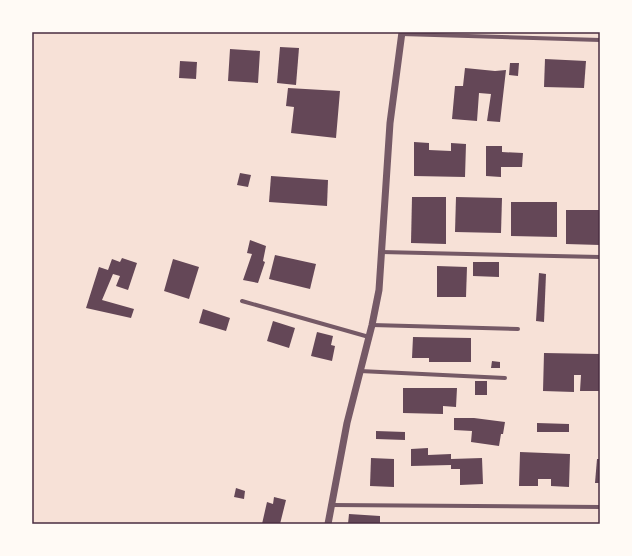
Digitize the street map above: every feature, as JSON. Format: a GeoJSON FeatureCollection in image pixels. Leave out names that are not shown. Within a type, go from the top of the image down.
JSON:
{"type":"FeatureCollection","features":[{"type":"Feature","properties":{"kind":"street"},"geometry":{"type":"LineString","coordinates":[[328,524],[347,423],[372,325],[378,290],[390,123],[402,33],[600,40]]}},
{"type":"Feature","properties":{"kind":"street"},"geometry":{"type":"LineString","coordinates":[[381,252],[600,257]]}},
{"type":"Feature","properties":{"kind":"street"},"geometry":{"type":"LineString","coordinates":[[242,301],[369,337]]}},
{"type":"Feature","properties":{"kind":"street"},"geometry":{"type":"LineString","coordinates":[[372,325],[518,329]]}},
{"type":"Feature","properties":{"kind":"street"},"geometry":{"type":"LineString","coordinates":[[360,371],[505,378]]}},
{"type":"Feature","properties":{"kind":"street"},"geometry":{"type":"LineString","coordinates":[[332,505],[600,507]]}},
{"type":"Feature","properties":{"kind":"building"},"geometry":{"type":"Polygon","coordinates":[[[280,47],[299,48],[296,85],[277,83],[280,47]]]}},
{"type":"Feature","properties":{"kind":"building"},"geometry":{"type":"Polygon","coordinates":[[[230,49],[260,51],[258,83],[228,81],[230,49]]]}},
{"type":"Feature","properties":{"kind":"building"},"geometry":{"type":"Polygon","coordinates":[[[545,59],[586,61],[584,88],[544,87],[545,59]]]}},
{"type":"Feature","properties":{"kind":"building"},"geometry":{"type":"Polygon","coordinates":[[[180,61],[197,62],[196,79],[179,78],[180,61]]]}},
{"type":"Feature","properties":{"kind":"building"},"geometry":{"type":"Polygon","coordinates":[[[510,63],[519,63],[518,76],[509,75],[510,63]]]}},
{"type":"Feature","properties":{"kind":"building"},"geometry":{"type":"Polygon","coordinates":[[[465,68],[495,71],[506,70],[500,122],[487,121],[491,94],[479,93],[477,121],[452,119],[455,86],[463,86],[465,68]]]}},
{"type":"Feature","properties":{"kind":"building"},"geometry":{"type":"Polygon","coordinates":[[[288,88],[340,91],[336,138],[291,133],[294,107],[286,106],[288,88]]]}},
{"type":"Feature","properties":{"kind":"building"},"geometry":{"type":"Polygon","coordinates":[[[414,142],[429,143],[429,150],[451,151],[451,143],[466,144],[465,177],[414,176],[414,142]]]}},
{"type":"Feature","properties":{"kind":"building"},"geometry":{"type":"Polygon","coordinates":[[[486,146],[502,146],[502,152],[523,153],[522,167],[501,167],[501,177],[486,176],[486,146]]]}},
{"type":"Feature","properties":{"kind":"building"},"geometry":{"type":"Polygon","coordinates":[[[240,173],[251,175],[248,187],[237,185],[240,173]]]}},
{"type":"Feature","properties":{"kind":"building"},"geometry":{"type":"Polygon","coordinates":[[[271,176],[328,180],[327,206],[269,202],[271,176]]]}},
{"type":"Feature","properties":{"kind":"building"},"geometry":{"type":"Polygon","coordinates":[[[412,197],[446,197],[446,244],[411,243],[412,197]]]}},
{"type":"Feature","properties":{"kind":"building"},"geometry":{"type":"Polygon","coordinates":[[[456,197],[502,198],[501,233],[455,232],[456,197]]]}},
{"type":"Feature","properties":{"kind":"building"},"geometry":{"type":"Polygon","coordinates":[[[511,202],[557,202],[557,237],[511,236],[511,202]]]}},
{"type":"Feature","properties":{"kind":"building"},"geometry":{"type":"Polygon","coordinates":[[[566,210],[600,210],[600,245],[566,244],[566,210]]]}},
{"type":"Feature","properties":{"kind":"building"},"geometry":{"type":"Polygon","coordinates":[[[250,240],[266,246],[263,261],[265,262],[258,283],[243,280],[252,254],[247,253],[250,240]]]}},
{"type":"Feature","properties":{"kind":"building"},"geometry":{"type":"Polygon","coordinates":[[[275,255],[316,264],[310,289],[269,279],[275,255]]]}},
{"type":"Feature","properties":{"kind":"building"},"geometry":{"type":"Polygon","coordinates":[[[122,258],[137,263],[128,290],[116,286],[120,276],[113,274],[102,300],[134,309],[131,318],[86,308],[99,267],[108,270],[112,259],[120,262],[122,258]]]}},
{"type":"Feature","properties":{"kind":"building"},"geometry":{"type":"Polygon","coordinates":[[[173,259],[199,267],[189,299],[164,291],[173,259]]]}},
{"type":"Feature","properties":{"kind":"building"},"geometry":{"type":"Polygon","coordinates":[[[473,262],[499,262],[499,277],[473,276],[473,262]]]}},
{"type":"Feature","properties":{"kind":"building"},"geometry":{"type":"Polygon","coordinates":[[[437,266],[467,267],[466,297],[437,297],[437,266]]]}},
{"type":"Feature","properties":{"kind":"building"},"geometry":{"type":"Polygon","coordinates":[[[539,273],[546,274],[544,322],[536,321],[539,273]]]}},
{"type":"Feature","properties":{"kind":"building"},"geometry":{"type":"Polygon","coordinates":[[[203,309],[230,318],[226,331],[199,323],[203,309]]]}},
{"type":"Feature","properties":{"kind":"building"},"geometry":{"type":"Polygon","coordinates":[[[273,321],[295,328],[289,348],[267,341],[273,321]]]}},
{"type":"Feature","properties":{"kind":"building"},"geometry":{"type":"Polygon","coordinates":[[[317,332],[333,336],[331,345],[335,346],[332,361],[311,356],[317,332]]]}},
{"type":"Feature","properties":{"kind":"building"},"geometry":{"type":"Polygon","coordinates":[[[413,337],[471,338],[471,362],[429,362],[429,358],[412,358],[413,337]]]}},
{"type":"Feature","properties":{"kind":"building"},"geometry":{"type":"Polygon","coordinates":[[[544,353],[600,354],[599,391],[580,391],[581,375],[574,375],[574,392],[543,391],[544,353]]]}},
{"type":"Feature","properties":{"kind":"building"},"geometry":{"type":"Polygon","coordinates":[[[492,361],[500,362],[500,368],[491,368],[492,361]]]}},
{"type":"Feature","properties":{"kind":"building"},"geometry":{"type":"Polygon","coordinates":[[[475,381],[487,381],[487,395],[475,395],[475,381]]]}},
{"type":"Feature","properties":{"kind":"building"},"geometry":{"type":"Polygon","coordinates":[[[403,388],[457,388],[456,407],[443,406],[443,414],[403,413],[403,388]]]}},
{"type":"Feature","properties":{"kind":"building"},"geometry":{"type":"Polygon","coordinates":[[[454,418],[474,418],[505,422],[499,446],[471,442],[472,431],[454,430],[454,418]]]}},
{"type":"Feature","properties":{"kind":"building"},"geometry":{"type":"Polygon","coordinates":[[[537,423],[569,424],[569,432],[537,432],[537,423]]]}},
{"type":"Feature","properties":{"kind":"building"},"geometry":{"type":"Polygon","coordinates":[[[376,431],[405,432],[405,440],[376,439],[376,431]]]}},
{"type":"Feature","properties":{"kind":"building"},"geometry":{"type":"Polygon","coordinates":[[[428,448],[428,455],[451,454],[451,459],[482,458],[483,484],[460,485],[460,469],[451,469],[451,465],[411,466],[411,449],[428,448]]]}},
{"type":"Feature","properties":{"kind":"building"},"geometry":{"type":"Polygon","coordinates":[[[520,452],[570,454],[569,487],[551,486],[551,479],[538,479],[538,486],[519,486],[520,452]]]}},
{"type":"Feature","properties":{"kind":"building"},"geometry":{"type":"Polygon","coordinates":[[[371,458],[394,459],[394,487],[370,486],[371,458]]]}},
{"type":"Feature","properties":{"kind":"building"},"geometry":{"type":"Polygon","coordinates":[[[597,459],[600,459],[600,483],[595,483],[597,459]]]}},
{"type":"Feature","properties":{"kind":"building"},"geometry":{"type":"Polygon","coordinates":[[[236,488],[245,491],[244,499],[234,497],[236,488]]]}},
{"type":"Feature","properties":{"kind":"building"},"geometry":{"type":"Polygon","coordinates":[[[274,497],[286,500],[280,524],[262,524],[267,502],[273,504],[274,497]]]}},
{"type":"Feature","properties":{"kind":"building"},"geometry":{"type":"Polygon","coordinates":[[[349,514],[380,516],[380,524],[348,524],[349,514]]]}}]}
